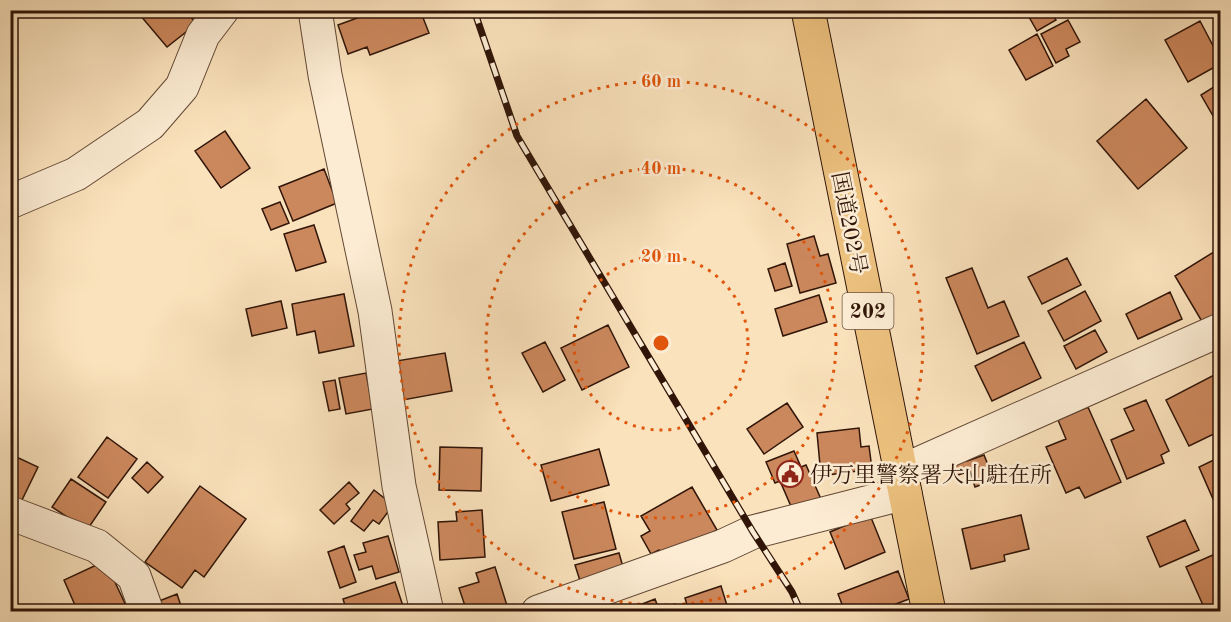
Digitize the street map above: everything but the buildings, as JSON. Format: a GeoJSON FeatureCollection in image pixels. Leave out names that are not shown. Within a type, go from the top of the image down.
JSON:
{"type":"FeatureCollection","features":[{"type":"Feature","properties":{"kind":"highway","name":"国道202号"},"geometry":{"type":"LineString","coordinates":[[808,10],[929,612]]}},
{"type":"Feature","properties":{"kind":"street"},"geometry":{"type":"LineString","coordinates":[[10,202],[76,174],[150,124],[182,87],[203,35],[222,10]]}},
{"type":"Feature","properties":{"kind":"street"},"geometry":{"type":"LineString","coordinates":[[315,10],[325,75],[375,311],[399,486],[427,612]]}},
{"type":"Feature","properties":{"kind":"street"},"geometry":{"type":"LineString","coordinates":[[538,612],[723,546],[753,532],[902,483],[1221,330]]}},
{"type":"Feature","properties":{"kind":"street"},"geometry":{"type":"LineString","coordinates":[[10,513],[97,546],[134,576],[147,612]]}},
{"type":"Feature","properties":{"kind":"railway"},"geometry":{"type":"LineString","coordinates":[[474,10],[517,136],[753,532],[792,592],[801,612]]}},
{"type":"Feature","properties":{"kind":"place","name":"伊万里警察署大山駐在所"},"geometry":{"type":"Point","coordinates":[790,474]}}]}
